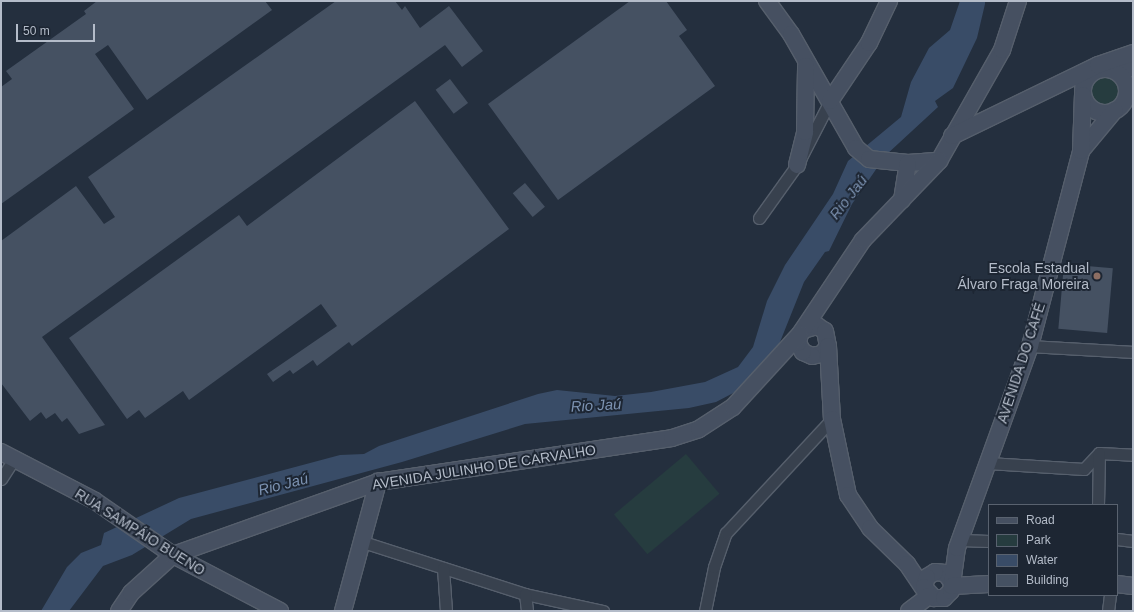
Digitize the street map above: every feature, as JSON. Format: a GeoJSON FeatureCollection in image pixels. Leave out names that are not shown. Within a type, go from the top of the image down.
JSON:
{"type":"FeatureCollection","features":[{"type":"Feature","properties":{"kind":"street"},"geometry":{"type":"LineString","coordinates":[[767,1],[791,34],[806,64],[833,107],[856,148],[869,159],[908,163],[939,161]]}},
{"type":"Feature","properties":{"kind":"street"},"geometry":{"type":"LineString","coordinates":[[759,218],[797,166],[833,107],[869,43],[890,1]]}},
{"type":"Feature","properties":{"kind":"street","name":"AVENIDA JULINHO DE CARVALHO"},"geometry":{"type":"LineString","coordinates":[[173,555],[378,482],[672,438],[699,429],[733,407],[801,332],[863,240],[939,161],[951,137],[1002,50],[1018,1]]}},
{"type":"Feature","properties":{"kind":"street"},"geometry":{"type":"LineString","coordinates":[[951,137],[1098,65],[1133,52]]}},
{"type":"Feature","properties":{"kind":"street"},"geometry":{"type":"LineString","coordinates":[[797,166],[805,132],[806,64]]}},
{"type":"Feature","properties":{"kind":"street"},"geometry":{"type":"LineString","coordinates":[[1107,69],[1124,80],[1126,93],[1123,104],[1096,111],[1083,95],[1088,76],[1107,69],[1133,68]]}},
{"type":"Feature","properties":{"kind":"street","name":"AVENIDA DO CAFÉ"},"geometry":{"type":"LineString","coordinates":[[939,591],[958,544],[1030,346],[1081,151],[1083,95]]}},
{"type":"Feature","properties":{"kind":"street","name":"AVENIDA DO CAFÉ"},"geometry":{"type":"LineString","coordinates":[[1081,151],[1123,104]]}},
{"type":"Feature","properties":{"kind":"street"},"geometry":{"type":"LineString","coordinates":[[902,200],[908,163]]}},
{"type":"Feature","properties":{"kind":"street"},"geometry":{"type":"LineString","coordinates":[[823,298],[832,419],[848,495],[870,528],[907,564],[939,591]]}},
{"type":"Feature","properties":{"kind":"street"},"geometry":{"type":"LineString","coordinates":[[827,339],[817,326],[801,332],[798,343],[810,356],[830,384]]}},
{"type":"Feature","properties":{"kind":"street"},"geometry":{"type":"LineString","coordinates":[[778,359],[822,354],[827,339]]}},
{"type":"Feature","properties":{"kind":"street"},"geometry":{"type":"LineString","coordinates":[[1030,346],[1133,352]]}},
{"type":"Feature","properties":{"kind":"street"},"geometry":{"type":"LineString","coordinates":[[705,611],[714,567],[726,533],[832,419]]}},
{"type":"Feature","properties":{"kind":"street"},"geometry":{"type":"LineString","coordinates":[[988,463],[1084,469],[1099,453]]}},
{"type":"Feature","properties":{"kind":"street"},"geometry":{"type":"LineString","coordinates":[[1099,453],[1133,455]]}},
{"type":"Feature","properties":{"kind":"street"},"geometry":{"type":"LineString","coordinates":[[1098,504],[1099,453]]}},
{"type":"Feature","properties":{"kind":"street"},"geometry":{"type":"LineString","coordinates":[[1,479],[8,456]]}},
{"type":"Feature","properties":{"kind":"street","name":"RUA SAMPÁIO BUENO"},"geometry":{"type":"LineString","coordinates":[[8,456],[95,502],[173,555],[280,611]]}},
{"type":"Feature","properties":{"kind":"street"},"geometry":{"type":"LineString","coordinates":[[343,611],[363,542],[378,482]]}},
{"type":"Feature","properties":{"kind":"street"},"geometry":{"type":"LineString","coordinates":[[1118,539],[1133,541]]}},
{"type":"Feature","properties":{"kind":"street"},"geometry":{"type":"LineString","coordinates":[[958,544],[988,541]]}},
{"type":"Feature","properties":{"kind":"street"},"geometry":{"type":"LineString","coordinates":[[363,542],[525,594],[603,611]]}},
{"type":"Feature","properties":{"kind":"street"},"geometry":{"type":"LineString","coordinates":[[120,611],[131,593],[173,555]]}},
{"type":"Feature","properties":{"kind":"street"},"geometry":{"type":"LineString","coordinates":[[442,568],[446,611]]}},
{"type":"Feature","properties":{"kind":"street"},"geometry":{"type":"LineString","coordinates":[[915,610],[939,591],[988,584]]}},
{"type":"Feature","properties":{"kind":"street"},"geometry":{"type":"LineString","coordinates":[[1118,584],[1133,586]]}},
{"type":"Feature","properties":{"kind":"street"},"geometry":{"type":"LineString","coordinates":[[525,594],[527,611]]}},
{"type":"Feature","properties":{"kind":"street"},"geometry":{"type":"LineString","coordinates":[[1108,611],[1110,596]]}},
{"type":"Feature","properties":{"kind":"green space"},"geometry":{"type":"Polygon","coordinates":[[[1107,75],[1113,77],[1118,82],[1120,91],[1118,100],[1113,105],[1101,107],[1095,105],[1090,100],[1088,88],[1090,82],[1095,77],[1107,75]]]}},
{"type":"Feature","properties":{"kind":"green space"},"geometry":{"type":"Polygon","coordinates":[[[686,454],[719,494],[647,554],[614,514],[686,454]]]}},
{"type":"Feature","properties":{"kind":"water","name":"Rio Jaú"},"geometry":{"type":"Polygon","coordinates":[[[960,1],[985,1],[985,4],[977,38],[953,88],[935,101],[938,107],[886,155],[852,204],[829,251],[825,252],[804,282],[778,347],[741,389],[716,402],[689,408],[525,424],[402,462],[191,519],[132,555],[103,566],[69,611],[41,611],[67,567],[81,553],[101,545],[104,533],[179,498],[340,455],[364,454],[379,446],[538,394],[557,390],[615,396],[651,392],[705,382],[738,367],[753,347],[767,301],[785,265],[833,194],[848,161],[901,117],[911,82],[929,48],[950,30],[960,1]]]}},
{"type":"Feature","properties":{"kind":"building"},"geometry":{"type":"Polygon","coordinates":[[[97,1],[265,1],[272,10],[147,100],[108,45],[95,54],[134,109],[1,204],[1,87],[12,79],[6,71],[86,14],[84,11],[97,1]]]}},
{"type":"Feature","properties":{"kind":"building"},"geometry":{"type":"Polygon","coordinates":[[[336,1],[395,1],[402,10],[405,6],[420,28],[449,6],[483,51],[462,67],[445,45],[42,337],[105,425],[79,434],[67,418],[62,422],[55,413],[46,419],[41,412],[30,421],[1,383],[1,241],[76,186],[104,224],[115,217],[88,177],[336,1]]]}},
{"type":"Feature","properties":{"kind":"building"},"geometry":{"type":"Polygon","coordinates":[[[630,1],[666,1],[687,30],[679,36],[715,86],[558,200],[488,104],[630,1]]]}},
{"type":"Feature","properties":{"kind":"building"},"geometry":{"type":"Polygon","coordinates":[[[450,79],[468,103],[454,114],[436,90],[450,79]]]}},
{"type":"Feature","properties":{"kind":"building"},"geometry":{"type":"Polygon","coordinates":[[[415,101],[509,229],[352,346],[349,342],[317,366],[313,360],[293,374],[290,370],[273,382],[267,374],[337,326],[321,304],[189,400],[183,391],[145,418],[139,410],[127,419],[69,338],[239,215],[247,226],[415,101]]]}},
{"type":"Feature","properties":{"kind":"building"},"geometry":{"type":"Polygon","coordinates":[[[525,183],[545,207],[533,217],[513,193],[525,183]]]}},
{"type":"Feature","properties":{"kind":"building"},"geometry":{"type":"Polygon","coordinates":[[[1064,264],[1113,268],[1107,333],[1058,329],[1064,264]]]}},
{"type":"Feature","properties":{"kind":"place","name":"Escola Estadual Álvaro Fraga Moreira"},"geometry":{"type":"Point","coordinates":[1097,276]}}]}
